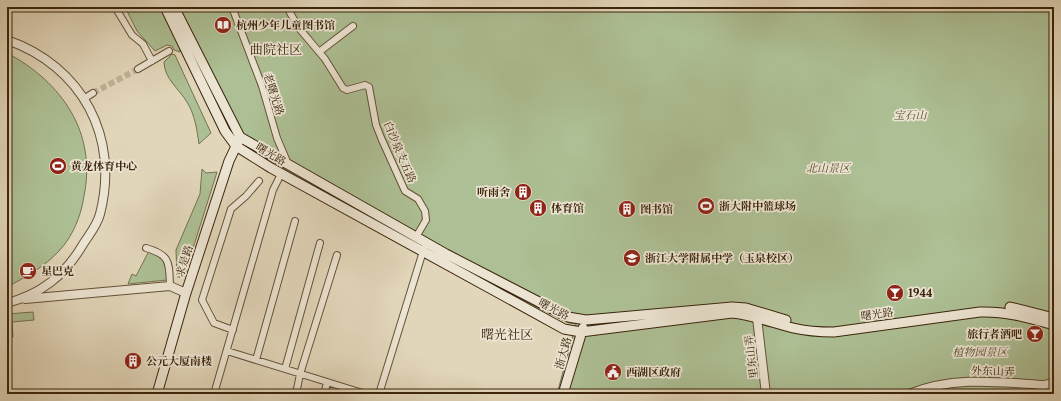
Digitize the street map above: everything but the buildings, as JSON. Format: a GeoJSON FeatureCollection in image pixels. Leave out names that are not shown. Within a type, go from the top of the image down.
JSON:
{"type":"FeatureCollection","features":[{"type":"Feature","properties":{"kind":"main road","name":"曙光路"},"geometry":{"type":"LineString","coordinates":[[165,7],[225,131],[236,146],[281,174],[568,317],[586,320],[732,306],[746,308],[811,326],[837,326],[978,306],[1000,306],[1054,318]]}},
{"type":"Feature","properties":{"kind":"main road"},"geometry":{"type":"LineString","coordinates":[[174,7],[240,137]]}},
{"type":"Feature","properties":{"kind":"main road","name":"曙光路"},"geometry":{"type":"LineString","coordinates":[[240,137],[416,237],[425,247],[564,329],[581,332],[718,314],[746,314],[794,329],[834,332],[980,312],[1000,312],[1018,315],[1054,325]]}},
{"type":"Feature","properties":{"kind":"main road","name":"求是路"},"geometry":{"type":"LineString","coordinates":[[157,394],[186,293],[229,161],[240,137]]}},
{"type":"Feature","properties":{"kind":"main road","name":"浙大路"},"geometry":{"type":"LineString","coordinates":[[563,394],[581,332],[586,320]]}},
{"type":"Feature","properties":{"kind":"street"},"geometry":{"type":"LineString","coordinates":[[115,7],[132,35],[143,44],[152,61]]}},
{"type":"Feature","properties":{"kind":"street","name":"老曙光路"},"geometry":{"type":"LineString","coordinates":[[232,7],[262,86],[277,138],[289,166]]}},
{"type":"Feature","properties":{"kind":"street"},"geometry":{"type":"LineString","coordinates":[[287,7],[298,27],[320,52],[354,26]]}},
{"type":"Feature","properties":{"kind":"street"},"geometry":{"type":"LineString","coordinates":[[7,40],[21,45],[42,56],[62,71],[76,85],[85,98],[99,133],[104,156],[105,186],[99,216],[75,258],[54,282],[20,299]]}},
{"type":"Feature","properties":{"kind":"street"},"geometry":{"type":"LineString","coordinates":[[138,69],[169,51]]}},
{"type":"Feature","properties":{"kind":"street","name":"白沙泉支五路"},"geometry":{"type":"LineString","coordinates":[[320,52],[344,88],[347,90],[365,85],[369,87],[376,125],[405,191],[418,199],[425,211],[426,220],[416,237]]}},
{"type":"Feature","properties":{"kind":"street"},"geometry":{"type":"LineString","coordinates":[[85,98],[93,93]]}},
{"type":"Feature","properties":{"kind":"street"},"geometry":{"type":"LineString","coordinates":[[214,394],[273,190],[281,174]]}},
{"type":"Feature","properties":{"kind":"street"},"geometry":{"type":"LineString","coordinates":[[233,330],[214,323],[202,300],[231,209],[259,182]]}},
{"type":"Feature","properties":{"kind":"street"},"geometry":{"type":"LineString","coordinates":[[256,360],[295,221]]}},
{"type":"Feature","properties":{"kind":"street"},"geometry":{"type":"LineString","coordinates":[[285,369],[320,243]]}},
{"type":"Feature","properties":{"kind":"street"},"geometry":{"type":"LineString","coordinates":[[379,394],[425,247]]}},
{"type":"Feature","properties":{"kind":"street"},"geometry":{"type":"LineString","coordinates":[[146,248],[164,255],[169,264],[170,286]]}},
{"type":"Feature","properties":{"kind":"street"},"geometry":{"type":"LineString","coordinates":[[296,394],[300,374],[337,255]]}},
{"type":"Feature","properties":{"kind":"street"},"geometry":{"type":"LineString","coordinates":[[7,302],[20,299],[170,286],[186,293]]}},
{"type":"Feature","properties":{"kind":"street","name":"里东山弄"},"geometry":{"type":"LineString","coordinates":[[757,318],[766,394]]}},
{"type":"Feature","properties":{"kind":"street"},"geometry":{"type":"LineString","coordinates":[[227,351],[366,394]]}},
{"type":"Feature","properties":{"kind":"street","name":"外东山弄"},"geometry":{"type":"LineString","coordinates":[[909,394],[920,390],[968,380],[1044,385],[1054,383]]}},
{"type":"Feature","properties":{"kind":"street"},"geometry":{"type":"LineString","coordinates":[[324,394],[328,383]]}},
{"type":"Feature","properties":{"kind":"green space"},"geometry":{"type":"Polygon","coordinates":[[[125,7],[161,7],[180,41],[180,52],[174,50],[172,46],[167,45],[155,51],[137,31],[125,7]]]}},
{"type":"Feature","properties":{"kind":"green space","name":"北山景区"},"geometry":{"type":"Polygon","coordinates":[[[169,7],[1054,7],[1054,394],[557,394],[576,324],[569,323],[536,307],[245,147],[230,131],[169,7]]]}},
{"type":"Feature","properties":{"kind":"green space"},"geometry":{"type":"Polygon","coordinates":[[[7,53],[27,65],[44,79],[59,94],[71,112],[80,131],[85,151],[87,173],[81,211],[76,225],[64,245],[41,267],[7,287],[7,53]]]}},
{"type":"Feature","properties":{"kind":"green space"},"geometry":{"type":"Polygon","coordinates":[[[172,54],[175,55],[211,133],[199,144],[190,107],[166,73],[164,62],[172,54]]]}},
{"type":"Feature","properties":{"kind":"green space"},"geometry":{"type":"Polygon","coordinates":[[[202,169],[206,173],[217,172],[184,277],[177,277],[176,250],[200,194],[202,169]]]}},
{"type":"Feature","properties":{"kind":"green space"},"geometry":{"type":"Polygon","coordinates":[[[149,251],[162,258],[166,269],[167,280],[128,284],[132,274],[136,276],[149,251]]]}},
{"type":"Feature","properties":{"kind":"green space"},"geometry":{"type":"Polygon","coordinates":[[[33,312],[34,320],[12,322],[13,337],[7,337],[7,314],[33,312]]]}},
{"type":"Feature","properties":{"kind":"tunnel"},"geometry":{"type":"LineString","coordinates":[[93,93],[138,69]]}},
{"type":"Feature","properties":{"kind":"place","name":"杭州少年儿童图书馆"},"geometry":{"type":"Point","coordinates":[223,25]}},
{"type":"Feature","properties":{"kind":"place","name":"黄龙体育中心"},"geometry":{"type":"Point","coordinates":[58,166]}},
{"type":"Feature","properties":{"kind":"place","name":"听雨舍"},"geometry":{"type":"Point","coordinates":[523,192]}},
{"type":"Feature","properties":{"kind":"place","name":"浙大附中篮球场"},"geometry":{"type":"Point","coordinates":[706,206]}},
{"type":"Feature","properties":{"kind":"place","name":"体育馆"},"geometry":{"type":"Point","coordinates":[538,208]}},
{"type":"Feature","properties":{"kind":"place","name":"图书馆"},"geometry":{"type":"Point","coordinates":[627,209]}},
{"type":"Feature","properties":{"kind":"place","name":"浙江大学附属中学（玉泉校区）"},"geometry":{"type":"Point","coordinates":[632,258]}},
{"type":"Feature","properties":{"kind":"place","name":"星巴克"},"geometry":{"type":"Point","coordinates":[28,271]}},
{"type":"Feature","properties":{"kind":"place","name":"1944"},"geometry":{"type":"Point","coordinates":[895,293]}},
{"type":"Feature","properties":{"kind":"place","name":"旅行者酒吧"},"geometry":{"type":"Point","coordinates":[1035,334]}},
{"type":"Feature","properties":{"kind":"place","name":"公元大厦南楼"},"geometry":{"type":"Point","coordinates":[133,361]}},
{"type":"Feature","properties":{"kind":"place","name":"西湖区政府"},"geometry":{"type":"Point","coordinates":[613,372]}},
{"type":"Feature","properties":{"kind":"district","name":"曲院社区"},"geometry":{"type":"Point","coordinates":[276,49]}},
{"type":"Feature","properties":{"kind":"district","name":"曙光社区"},"geometry":{"type":"Point","coordinates":[507,334]}},
{"type":"Feature","properties":{"kind":"park label","name":"宝石山"},"geometry":{"type":"Point","coordinates":[910,115]}},
{"type":"Feature","properties":{"kind":"park label","name":"植物园景区"},"geometry":{"type":"Point","coordinates":[980,352]}}]}
